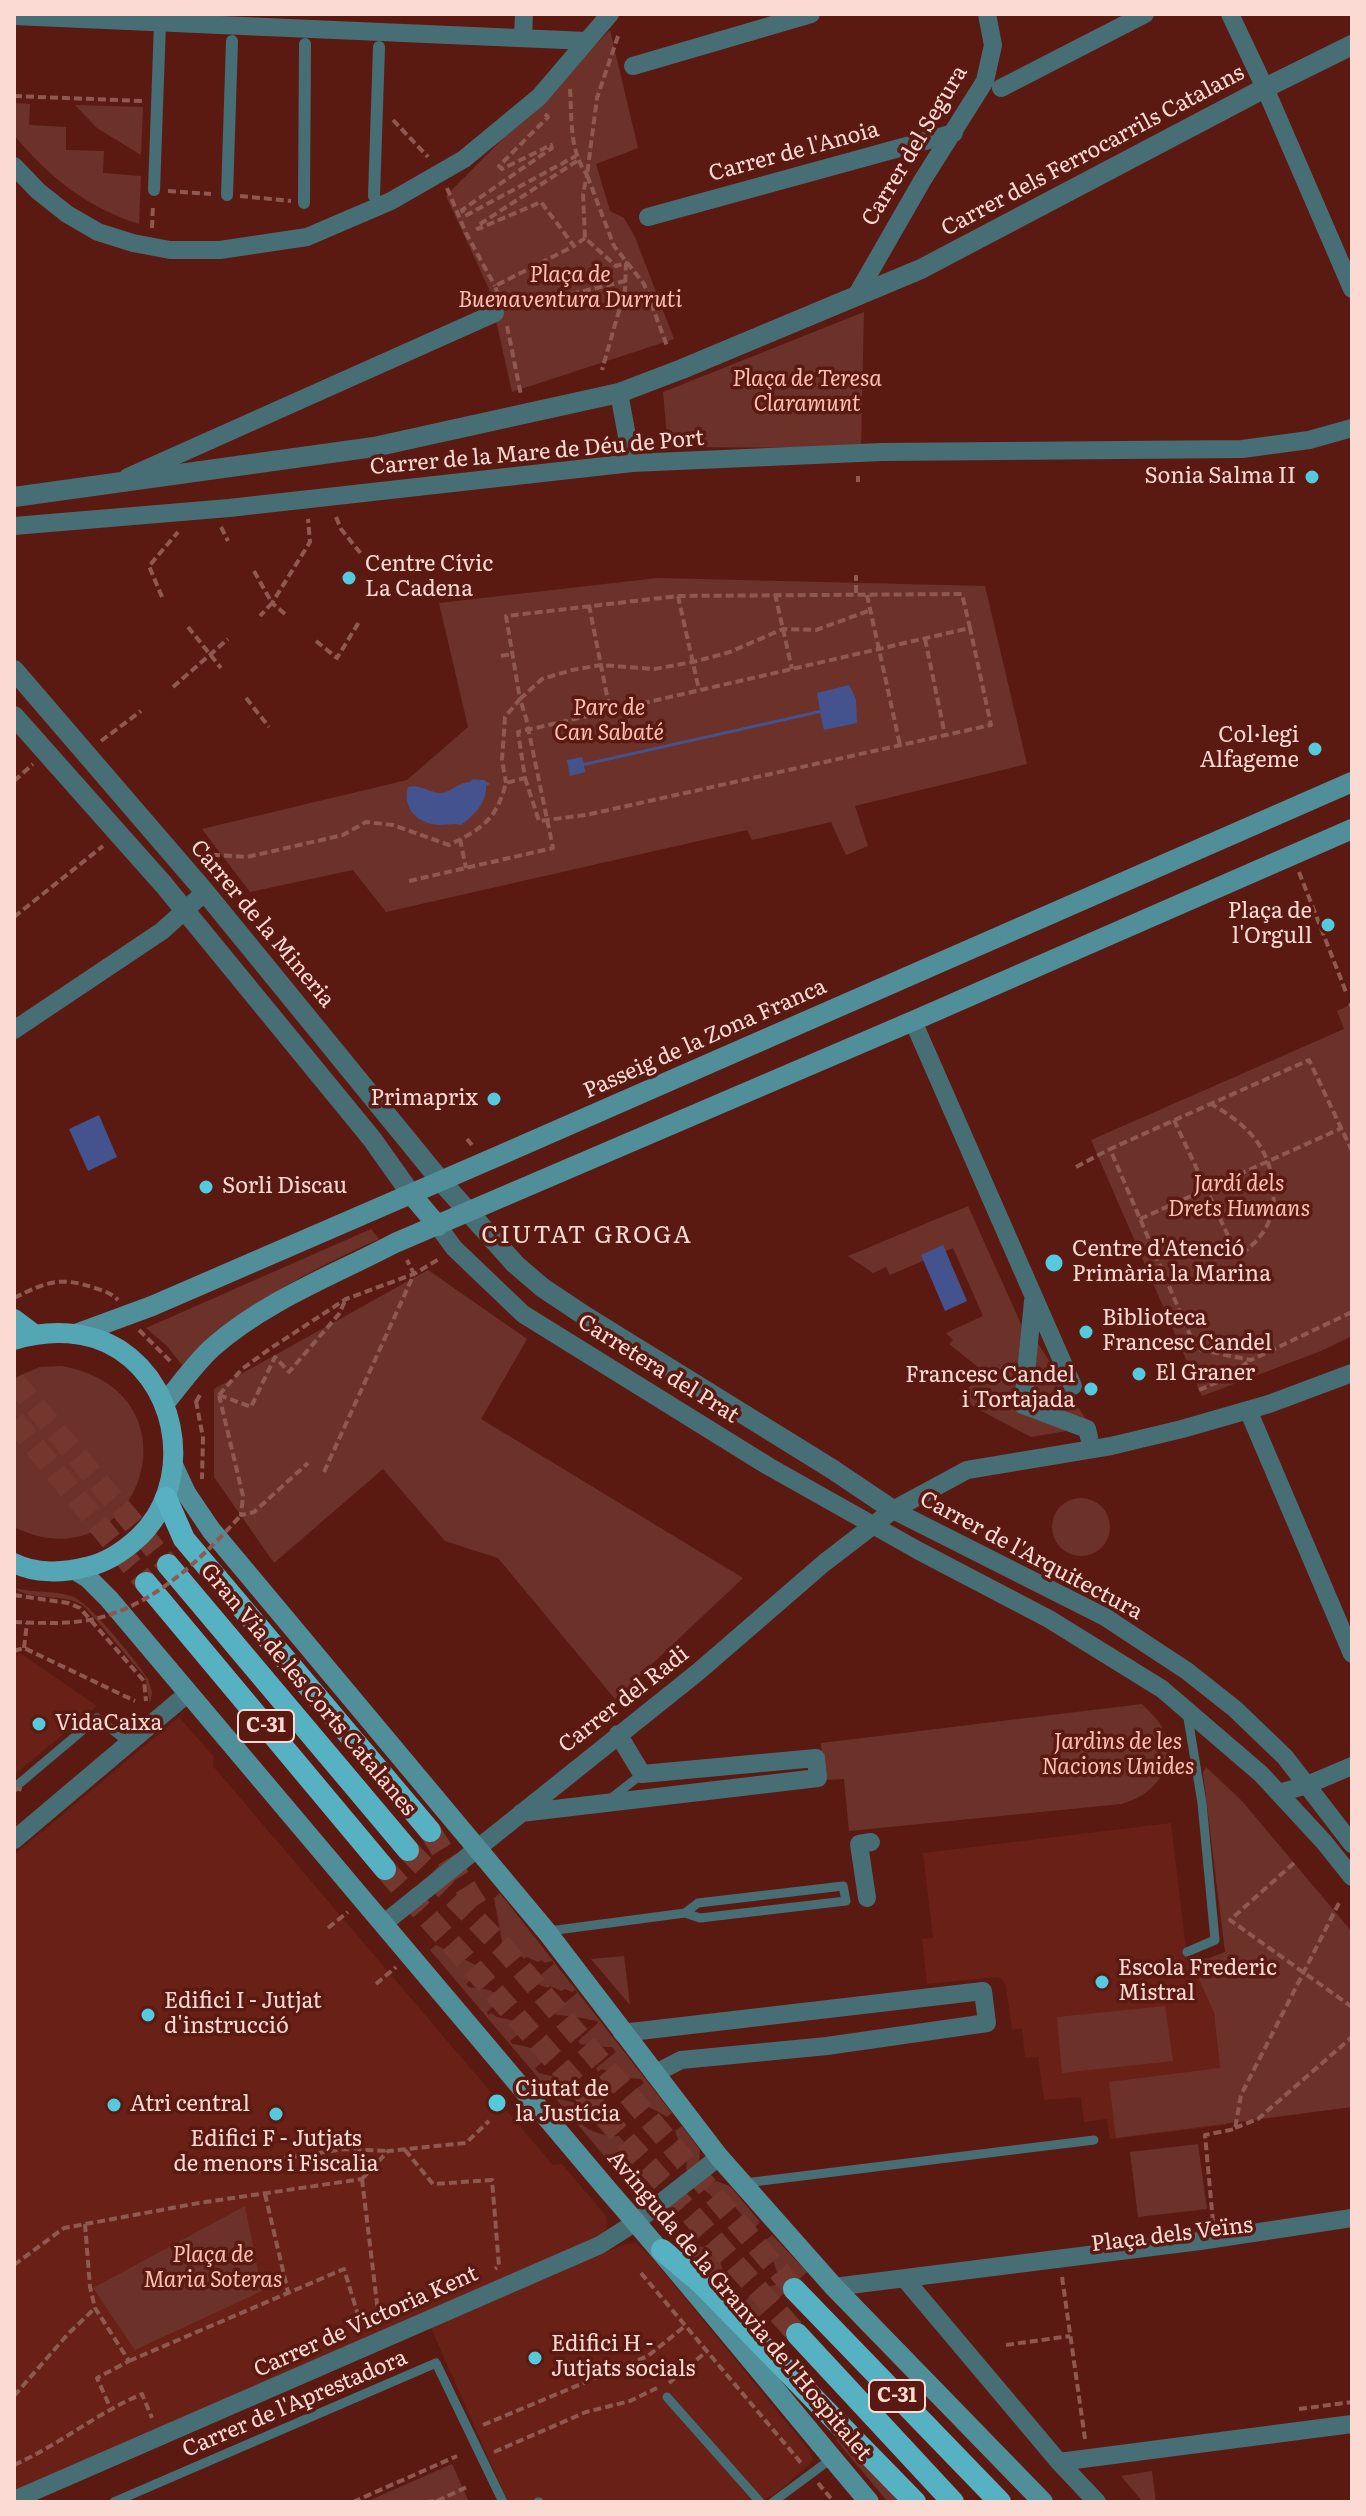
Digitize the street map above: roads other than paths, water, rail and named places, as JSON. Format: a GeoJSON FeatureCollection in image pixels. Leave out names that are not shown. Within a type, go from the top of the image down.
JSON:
{"type":"FeatureCollection","features":[{"type":"Feature","properties":{"kind":"highway"},"geometry":{"type":"LineString","coordinates":[[166,1498],[184,1539],[430,1831]]}},
{"type":"Feature","properties":{"kind":"highway","name":"Gran Via de les Corts Catalanes"},"geometry":{"type":"LineString","coordinates":[[168,1565],[408,1850]]}},
{"type":"Feature","properties":{"kind":"highway","name":"C-31"},"geometry":{"type":"LineString","coordinates":[[146,1583],[385,1869]]}},
{"type":"Feature","properties":{"kind":"highway"},"geometry":{"type":"LineString","coordinates":[[662,2250],[701,2283],[915,2502]]}},
{"type":"Feature","properties":{"kind":"highway","name":"C-31"},"geometry":{"type":"LineString","coordinates":[[794,2289],[1000,2502]]}},
{"type":"Feature","properties":{"kind":"highway","name":"Avinguda de la Granvia de l'Hospitalet"},"geometry":{"type":"LineString","coordinates":[[797,2334],[953,2502]]}},
{"type":"Feature","properties":{"kind":"main road","name":"Passeig de la Zona Franca"},"geometry":{"type":"LineString","coordinates":[[76,1334],[152,1306],[411,1194],[1352,782]]}},
{"type":"Feature","properties":{"kind":"main road"},"geometry":{"type":"LineString","coordinates":[[165,1403],[210,1350],[259,1314],[395,1243],[1352,829]]}},
{"type":"Feature","properties":{"kind":"main road"},"geometry":{"type":"LineString","coordinates":[[411,1194],[438,1226]]}},
{"type":"Feature","properties":{"kind":"main road"},"geometry":{"type":"LineString","coordinates":[[14,1319],[24,1337],[76,1334],[121,1351],[150,1378],[165,1403],[175,1443],[166,1498],[146,1530],[129,1546],[94,1566],[75,1570],[55,1572],[14,1563]]}},
{"type":"Feature","properties":{"kind":"main road"},"geometry":{"type":"LineString","coordinates":[[173,1465],[186,1493],[211,1530],[547,1932],[719,2157],[834,2287],[1043,2502]]}},
{"type":"Feature","properties":{"kind":"main road","name":"Avinguda de la Granvia de l'Hospitalet"},"geometry":{"type":"LineString","coordinates":[[75,1570],[109,1599],[662,2250],[691,2290],[869,2502]]}},
{"type":"Feature","properties":{"kind":"street"},"geometry":{"type":"LineString","coordinates":[[523,38],[524,14]]}},
{"type":"Feature","properties":{"kind":"street"},"geometry":{"type":"LineString","coordinates":[[14,166],[38,191],[67,214],[98,232],[133,243],[170,250],[220,250],[307,237],[391,201],[460,162],[539,97],[610,14]]}},
{"type":"Feature","properties":{"kind":"street"},"geometry":{"type":"LineString","coordinates":[[633,66],[811,14]]}},
{"type":"Feature","properties":{"kind":"street","name":"Carrer del Segura"},"geometry":{"type":"LineString","coordinates":[[856,296],[922,181],[985,81],[993,45],[987,14]]}},
{"type":"Feature","properties":{"kind":"street"},"geometry":{"type":"LineString","coordinates":[[1001,88],[1145,14]]}},
{"type":"Feature","properties":{"kind":"street"},"geometry":{"type":"LineString","coordinates":[[1230,14],[1352,289]]}},
{"type":"Feature","properties":{"kind":"street"},"geometry":{"type":"LineString","coordinates":[[20,16],[192,19],[587,41]]}},
{"type":"Feature","properties":{"kind":"street"},"geometry":{"type":"LineString","coordinates":[[154,190],[160,18]]}},
{"type":"Feature","properties":{"kind":"street"},"geometry":{"type":"LineString","coordinates":[[227,195],[232,41]]}},
{"type":"Feature","properties":{"kind":"street"},"geometry":{"type":"LineString","coordinates":[[304,203],[305,44]]}},
{"type":"Feature","properties":{"kind":"street","name":"Carrer dels Ferrocarrils Catalans"},"geometry":{"type":"LineString","coordinates":[[856,296],[921,269],[1352,45]]}},
{"type":"Feature","properties":{"kind":"street"},"geometry":{"type":"LineString","coordinates":[[374,196],[379,47]]}},
{"type":"Feature","properties":{"kind":"street","name":"Carrer de l'Anoia"},"geometry":{"type":"LineString","coordinates":[[648,217],[954,133]]}},
{"type":"Feature","properties":{"kind":"street"},"geometry":{"type":"LineString","coordinates":[[632,463],[619,393],[856,296]]}},
{"type":"Feature","properties":{"kind":"street","name":"Carrer de la Mare de Déu de Port"},"geometry":{"type":"LineString","coordinates":[[114,483],[500,312]]}},
{"type":"Feature","properties":{"kind":"street","name":"Carrer de la Mare de Déu de Port"},"geometry":{"type":"LineString","coordinates":[[14,497],[374,447],[619,393]]}},
{"type":"Feature","properties":{"kind":"street","name":"Carrer de la Mare de Déu de Port"},"geometry":{"type":"LineString","coordinates":[[14,526],[229,508],[632,463],[882,452],[1242,449],[1309,440],[1352,428]]}},
{"type":"Feature","properties":{"kind":"street","name":"Carrer de la Mineria"},"geometry":{"type":"LineString","coordinates":[[14,670],[205,892],[440,1180],[469,1211]]}},
{"type":"Feature","properties":{"kind":"street"},"geometry":{"type":"LineString","coordinates":[[14,716],[153,872],[372,1139],[411,1194]]}},
{"type":"Feature","properties":{"kind":"street"},"geometry":{"type":"LineString","coordinates":[[14,1030],[162,931],[205,892]]}},
{"type":"Feature","properties":{"kind":"street"},"geometry":{"type":"LineString","coordinates":[[913,1021],[1073,1386]]}},
{"type":"Feature","properties":{"kind":"street","name":"Carretera del Prat"},"geometry":{"type":"LineString","coordinates":[[469,1211],[515,1264],[543,1288],[893,1510]]}},
{"type":"Feature","properties":{"kind":"street","name":"Carretera del Prat"},"geometry":{"type":"LineString","coordinates":[[438,1226],[454,1248],[523,1314],[768,1466],[874,1525]]}},
{"type":"Feature","properties":{"kind":"street"},"geometry":{"type":"LineString","coordinates":[[1033,1298],[1023,1405],[1087,1429],[1089,1437]]}},
{"type":"Feature","properties":{"kind":"street","name":"Carrer del Radi"},"geometry":{"type":"LineString","coordinates":[[383,1924],[698,1672],[824,1563],[893,1510],[967,1470],[1111,1446],[1248,1410],[1352,1373]]}},
{"type":"Feature","properties":{"kind":"street"},"geometry":{"type":"LineString","coordinates":[[1248,1410],[1352,1654]]}},
{"type":"Feature","properties":{"kind":"street","name":"Carrer de l'Arquitectura"},"geometry":{"type":"LineString","coordinates":[[893,1510],[1105,1617],[1163,1656],[1235,1709],[1285,1757],[1352,1844]]}},
{"type":"Feature","properties":{"kind":"street"},"geometry":{"type":"LineString","coordinates":[[874,1525],[1049,1619],[1162,1689],[1261,1774],[1352,1877]]}},
{"type":"Feature","properties":{"kind":"street"},"geometry":{"type":"LineString","coordinates":[[14,1840],[187,1694]]}},
{"type":"Feature","properties":{"kind":"street"},"geometry":{"type":"LineString","coordinates":[[521,1813],[818,1778],[816,1758],[642,1774],[618,1734]]}},
{"type":"Feature","properties":{"kind":"street"},"geometry":{"type":"LineString","coordinates":[[1279,1793],[1352,1766]]}},
{"type":"Feature","properties":{"kind":"street"},"geometry":{"type":"LineString","coordinates":[[867,1898],[859,1844],[871,1842]]}},
{"type":"Feature","properties":{"kind":"street"},"geometry":{"type":"LineString","coordinates":[[622,2033],[983,1991],[987,2023],[827,2046],[681,2060],[654,2074]]}},
{"type":"Feature","properties":{"kind":"street","name":"Carrer de Victoria Kent"},"geometry":{"type":"LineString","coordinates":[[14,2500],[600,2245],[636,2222],[719,2157]]}},
{"type":"Feature","properties":{"kind":"street"},"geometry":{"type":"LineString","coordinates":[[834,2287],[1200,2241],[1352,2218]]}},
{"type":"Feature","properties":{"kind":"street"},"geometry":{"type":"LineString","coordinates":[[904,2278],[1059,2462],[1097,2502]]}},
{"type":"Feature","properties":{"kind":"street"},"geometry":{"type":"LineString","coordinates":[[1059,2462],[1352,2424]]}},
{"type":"Feature","properties":{"kind":"lane"},"geometry":{"type":"LineString","coordinates":[[1187,1709],[1202,1803],[1215,1940],[1187,1952]]}},
{"type":"Feature","properties":{"kind":"lane"},"geometry":{"type":"LineString","coordinates":[[17,1788],[97,1718],[129,1743]]}},
{"type":"Feature","properties":{"kind":"lane"},"geometry":{"type":"LineString","coordinates":[[606,1803],[642,1774]]}},
{"type":"Feature","properties":{"kind":"lane"},"geometry":{"type":"LineString","coordinates":[[547,1932],[685,1913],[700,1918],[846,1901],[843,1886],[698,1903],[685,1913]]}},
{"type":"Feature","properties":{"kind":"lane"},"geometry":{"type":"LineString","coordinates":[[742,2184],[1094,2140]]}},
{"type":"Feature","properties":{"kind":"lane","name":"Carrer de l'Aprestadora"},"geometry":{"type":"LineString","coordinates":[[114,2502],[436,2363],[503,2502]]}},
{"type":"Feature","properties":{"kind":"lane"},"geometry":{"type":"LineString","coordinates":[[667,2397],[760,2502]]}},
{"type":"Feature","properties":{"kind":"lane"},"geometry":{"type":"LineString","coordinates":[[773,2502],[832,2458]]}},
{"type":"Feature","properties":{"kind":"water"},"geometry":{"type":"Polygon","coordinates":[[[849,685],[856,699],[857,723],[824,730],[820,713],[584,766],[585,772],[570,776],[567,760],[582,757],[584,763],[820,710],[817,693],[849,685]]]}},
{"type":"Feature","properties":{"kind":"water"},"geometry":{"type":"Polygon","coordinates":[[[473,779],[490,784],[486,786],[479,808],[461,825],[426,822],[410,809],[408,787],[444,793],[473,779]]]}},
{"type":"Feature","properties":{"kind":"water"},"geometry":{"type":"Polygon","coordinates":[[[99,1115],[117,1157],[88,1171],[69,1129],[99,1115]]]}},
{"type":"Feature","properties":{"kind":"water"},"geometry":{"type":"Polygon","coordinates":[[[943,1245],[967,1301],[945,1311],[921,1255],[943,1245]]]}},
{"type":"Feature","properties":{"kind":"tunnel"},"geometry":{"type":"LineString","coordinates":[[14,1381],[168,1565]]}},
{"type":"Feature","properties":{"kind":"tunnel"},"geometry":{"type":"LineString","coordinates":[[14,1421],[146,1583]]}},
{"type":"Feature","properties":{"kind":"tunnel"},"geometry":{"type":"LineString","coordinates":[[430,1831],[480,1911]]}},
{"type":"Feature","properties":{"kind":"tunnel"},"geometry":{"type":"LineString","coordinates":[[408,1850],[507,1952],[794,2289]]}},
{"type":"Feature","properties":{"kind":"tunnel"},"geometry":{"type":"LineString","coordinates":[[385,1869],[797,2334]]}},
{"type":"Feature","properties":{"kind":"place","name":"Sonia Salma II"},"geometry":{"type":"Point","coordinates":[1312,477]}},
{"type":"Feature","properties":{"kind":"place","name":"Centre Cívic La Cadena"},"geometry":{"type":"Point","coordinates":[349,578]}},
{"type":"Feature","properties":{"kind":"place","name":"Col·legi Alfageme"},"geometry":{"type":"Point","coordinates":[1315,749]}},
{"type":"Feature","properties":{"kind":"place","name":"Plaça de l'Orgull"},"geometry":{"type":"Point","coordinates":[1328,925]}},
{"type":"Feature","properties":{"kind":"place","name":"Primaprix"},"geometry":{"type":"Point","coordinates":[494,1099]}},
{"type":"Feature","properties":{"kind":"place","name":"Sorli Discau"},"geometry":{"type":"Point","coordinates":[206,1187]}},
{"type":"Feature","properties":{"kind":"place","name":"Centre d'Atenció Primària la Marina"},"geometry":{"type":"Point","coordinates":[1054,1263]}},
{"type":"Feature","properties":{"kind":"place","name":"Biblioteca Francesc Candel"},"geometry":{"type":"Point","coordinates":[1086,1332]}},
{"type":"Feature","properties":{"kind":"place","name":"El Graner"},"geometry":{"type":"Point","coordinates":[1139,1374]}},
{"type":"Feature","properties":{"kind":"place","name":"Francesc Candel i Tortajada"},"geometry":{"type":"Point","coordinates":[1091,1389]}},
{"type":"Feature","properties":{"kind":"place","name":"VidaCaixa"},"geometry":{"type":"Point","coordinates":[39,1724]}},
{"type":"Feature","properties":{"kind":"place","name":"Escola Frederic Mistral"},"geometry":{"type":"Point","coordinates":[1102,1982]}},
{"type":"Feature","properties":{"kind":"place","name":"Edifici I - Jutjat d'instrucció"},"geometry":{"type":"Point","coordinates":[148,2015]}},
{"type":"Feature","properties":{"kind":"place","name":"Ciutat de la Justícia"},"geometry":{"type":"Point","coordinates":[497,2103]}},
{"type":"Feature","properties":{"kind":"place","name":"Atri central"},"geometry":{"type":"Point","coordinates":[114,2105]}},
{"type":"Feature","properties":{"kind":"place","name":"Edifici F - Jutjats de menors i Fiscalia"},"geometry":{"type":"Point","coordinates":[276,2114]}},
{"type":"Feature","properties":{"kind":"place","name":"Edifici H - Jutjats socials"},"geometry":{"type":"Point","coordinates":[535,2358]}},
{"type":"Feature","properties":{"kind":"district","name":"CIUTAT GROGA"},"geometry":{"type":"Point","coordinates":[587,1236]}},
{"type":"Feature","properties":{"kind":"park label","name":"Plaça de Buenaventura Durruti"},"geometry":{"type":"Point","coordinates":[570,288]}},
{"type":"Feature","properties":{"kind":"park label","name":"Plaça de Teresa Claramunt"},"geometry":{"type":"Point","coordinates":[807,392]}},
{"type":"Feature","properties":{"kind":"park label","name":"Parc de Can Sabaté"},"geometry":{"type":"Point","coordinates":[609,722]}},
{"type":"Feature","properties":{"kind":"park label","name":"Jardí dels Drets Humans"},"geometry":{"type":"Point","coordinates":[1239,1198]}},
{"type":"Feature","properties":{"kind":"park label","name":"Jardins de les Nacions Unides"},"geometry":{"type":"Point","coordinates":[1118,1756]}},
{"type":"Feature","properties":{"kind":"park label","name":"Plaça de Maria Soteras"},"geometry":{"type":"Point","coordinates":[213,2268]}}]}
